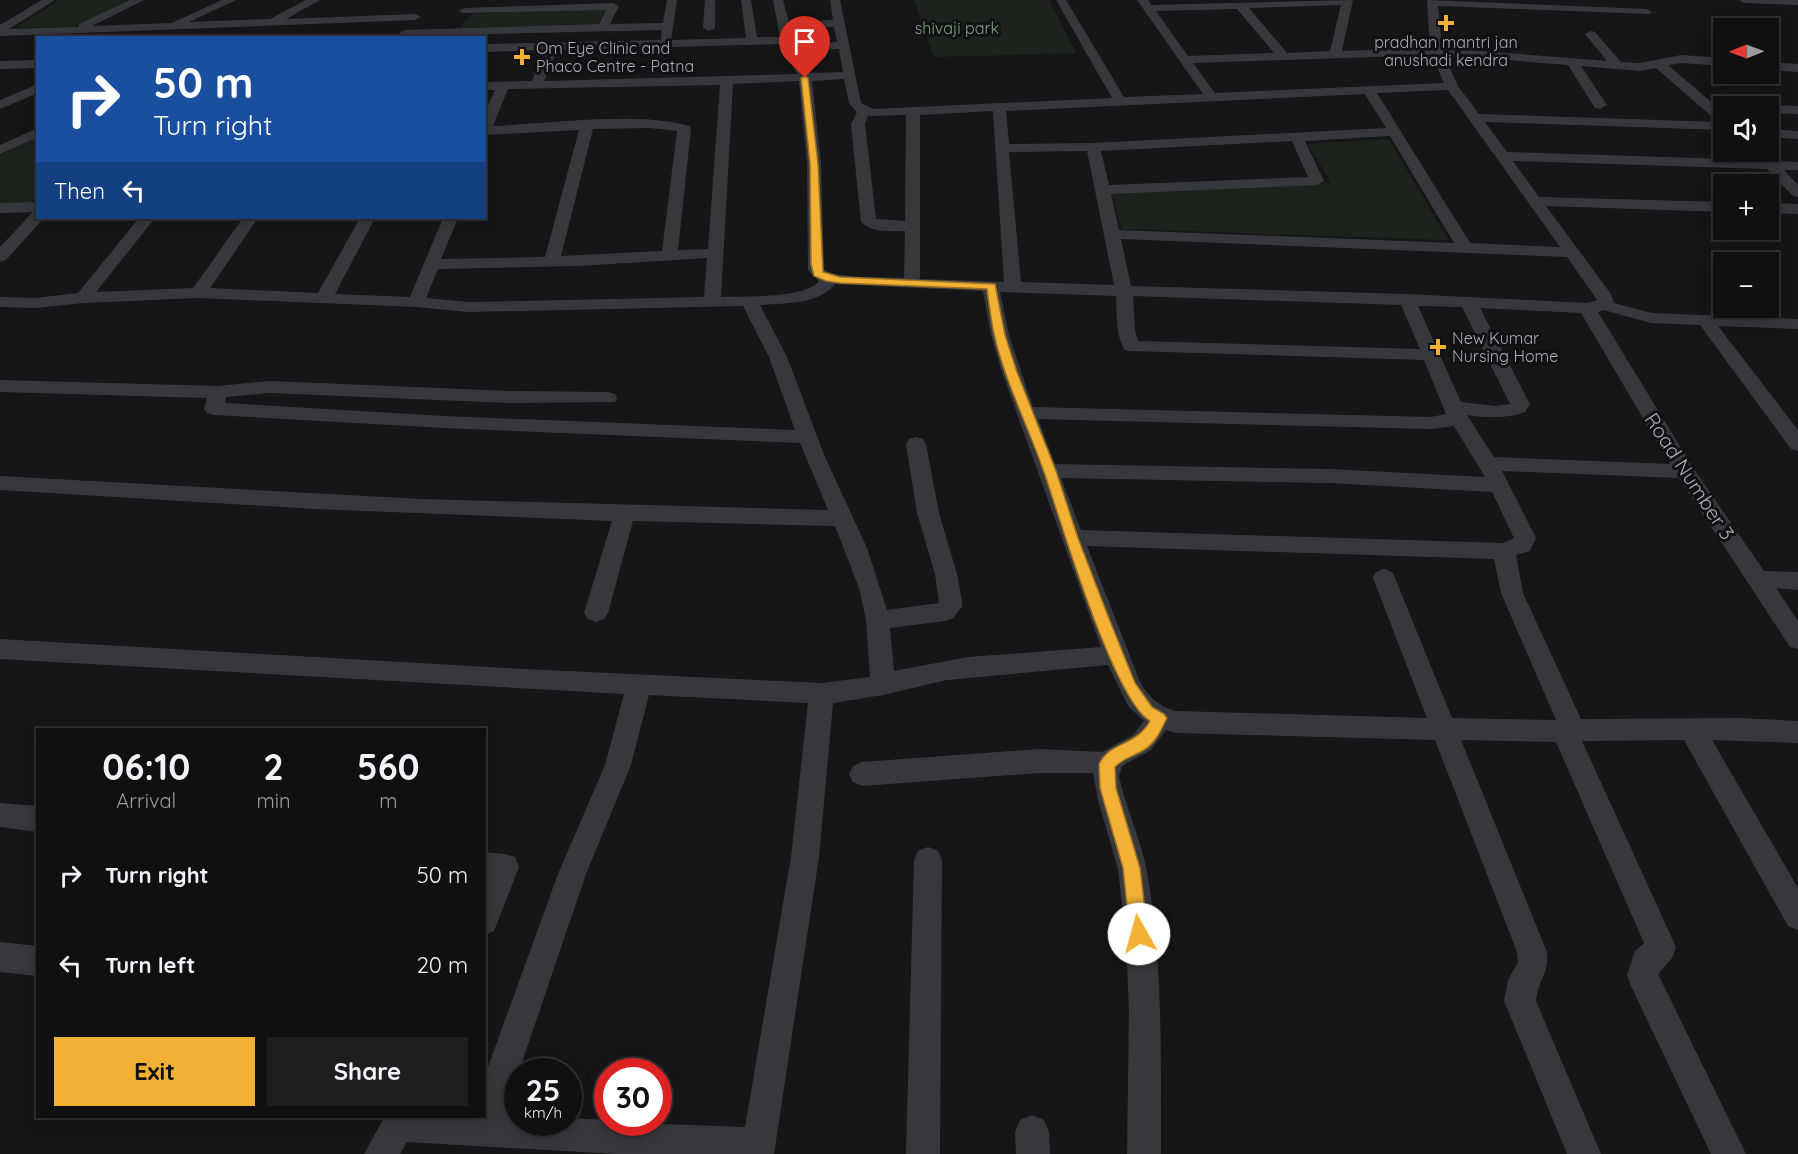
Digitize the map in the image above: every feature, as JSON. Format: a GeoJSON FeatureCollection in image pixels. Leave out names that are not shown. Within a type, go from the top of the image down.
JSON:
{"type":"FeatureCollection","features":[{"type":"Feature","properties":{"kind":"street"},"geometry":{"type":"LineString","coordinates":[[0,32],[50,0]]}},
{"type":"Feature","properties":{"kind":"street"},"geometry":{"type":"LineString","coordinates":[[74,31],[139,0]]}},
{"type":"Feature","properties":{"kind":"street"},"geometry":{"type":"LineString","coordinates":[[151,36],[231,0]]}},
{"type":"Feature","properties":{"kind":"street"},"geometry":{"type":"LineString","coordinates":[[266,24],[315,0]]}},
{"type":"Feature","properties":{"kind":"street"},"geometry":{"type":"LineString","coordinates":[[452,31],[473,0]]}},
{"type":"Feature","properties":{"kind":"street"},"geometry":{"type":"LineString","coordinates":[[666,43],[672,0]]}},
{"type":"Feature","properties":{"kind":"street"},"geometry":{"type":"LineString","coordinates":[[709,28],[710,0]]}},
{"type":"Feature","properties":{"kind":"street"},"geometry":{"type":"LineString","coordinates":[[746,0],[752,41]]}},
{"type":"Feature","properties":{"kind":"street"},"geometry":{"type":"LineString","coordinates":[[778,0],[787,38],[805,78],[814,164],[816,270],[822,277],[912,284],[1595,306],[1651,318],[1798,324]]}},
{"type":"Feature","properties":{"kind":"street"},"geometry":{"type":"LineString","coordinates":[[835,0],[855,103],[864,111],[882,114],[1452,86]]}},
{"type":"Feature","properties":{"kind":"street"},"geometry":{"type":"LineString","coordinates":[[1061,0],[1121,103]]}},
{"type":"Feature","properties":{"kind":"street"},"geometry":{"type":"LineString","coordinates":[[1744,0],[1798,2]]}},
{"type":"Feature","properties":{"kind":"street"},"geometry":{"type":"LineString","coordinates":[[1144,4],[1240,5],[1348,1],[1335,54]]}},
{"type":"Feature","properties":{"kind":"street"},"geometry":{"type":"LineString","coordinates":[[1432,1],[1646,12]]}},
{"type":"Feature","properties":{"kind":"street","name":"Road Number 3"},"geometry":{"type":"LineString","coordinates":[[1432,1],[1436,51],[1452,86],[1605,298],[1606,302],[1595,306],[1685,471],[1798,640]]}},
{"type":"Feature","properties":{"kind":"street"},"geometry":{"type":"LineString","coordinates":[[465,12],[614,3],[603,27]]}},
{"type":"Feature","properties":{"kind":"street"},"geometry":{"type":"LineString","coordinates":[[1144,4],[1212,98]]}},
{"type":"Feature","properties":{"kind":"street"},"geometry":{"type":"LineString","coordinates":[[1240,5],[1283,56]]}},
{"type":"Feature","properties":{"kind":"street"},"geometry":{"type":"LineString","coordinates":[[0,32],[266,24],[418,13],[403,35]]}},
{"type":"Feature","properties":{"kind":"street"},"geometry":{"type":"LineString","coordinates":[[486,48],[752,41],[787,38],[838,23]]}},
{"type":"Feature","properties":{"kind":"street"},"geometry":{"type":"LineString","coordinates":[[403,35],[452,31],[668,26]]}},
{"type":"Feature","properties":{"kind":"street"},"geometry":{"type":"LineString","coordinates":[[1592,34],[1617,65]]}},
{"type":"Feature","properties":{"kind":"street"},"geometry":{"type":"LineString","coordinates":[[787,38],[844,45]]}},
{"type":"Feature","properties":{"kind":"street"},"geometry":{"type":"LineString","coordinates":[[537,84],[552,46]]}},
{"type":"Feature","properties":{"kind":"street"},"geometry":{"type":"LineString","coordinates":[[1184,60],[1436,51],[1640,67],[1681,59],[1713,61]]}},
{"type":"Feature","properties":{"kind":"street"},"geometry":{"type":"LineString","coordinates":[[1572,62],[1600,105]]}},
{"type":"Feature","properties":{"kind":"street"},"geometry":{"type":"LineString","coordinates":[[0,65],[36,64]]}},
{"type":"Feature","properties":{"kind":"street"},"geometry":{"type":"LineString","coordinates":[[1659,64],[1713,110]]}},
{"type":"Feature","properties":{"kind":"street"},"geometry":{"type":"LineString","coordinates":[[1779,64],[1782,67]]}},
{"type":"Feature","properties":{"kind":"street"},"geometry":{"type":"LineString","coordinates":[[1779,67],[1798,68]]}},
{"type":"Feature","properties":{"kind":"street"},"geometry":{"type":"LineString","coordinates":[[486,86],[727,81],[850,75]]}},
{"type":"Feature","properties":{"kind":"street"},"geometry":{"type":"LineString","coordinates":[[712,302],[727,81]]}},
{"type":"Feature","properties":{"kind":"street"},"geometry":{"type":"LineString","coordinates":[[486,126],[503,86]]}},
{"type":"Feature","properties":{"kind":"street"},"geometry":{"type":"LineString","coordinates":[[0,105],[36,89]]}},
{"type":"Feature","properties":{"kind":"street"},"geometry":{"type":"LineString","coordinates":[[1369,90],[1465,248]]}},
{"type":"Feature","properties":{"kind":"street"},"geometry":{"type":"LineString","coordinates":[[999,109],[1013,287]]}},
{"type":"Feature","properties":{"kind":"street"},"geometry":{"type":"LineString","coordinates":[[1779,109],[1798,110]]}},
{"type":"Feature","properties":{"kind":"street"},"geometry":{"type":"LineString","coordinates":[[864,111],[858,124],[869,222],[887,227],[912,226]]}},
{"type":"Feature","properties":{"kind":"street"},"geometry":{"type":"LineString","coordinates":[[912,284],[913,113]]}},
{"type":"Feature","properties":{"kind":"street"},"geometry":{"type":"LineString","coordinates":[[1476,118],[1713,126]]}},
{"type":"Feature","properties":{"kind":"street"},"geometry":{"type":"LineString","coordinates":[[486,131],[667,124],[684,129],[669,256]]}},
{"type":"Feature","properties":{"kind":"street"},"geometry":{"type":"LineString","coordinates":[[552,262],[586,126]]}},
{"type":"Feature","properties":{"kind":"street"},"geometry":{"type":"LineString","coordinates":[[1003,148],[1093,147],[1394,132]]}},
{"type":"Feature","properties":{"kind":"street"},"geometry":{"type":"LineString","coordinates":[[0,150],[36,133]]}},
{"type":"Feature","properties":{"kind":"street"},"geometry":{"type":"LineString","coordinates":[[1779,134],[1798,135]]}},
{"type":"Feature","properties":{"kind":"street"},"geometry":{"type":"LineString","coordinates":[[1102,189],[1317,181],[1297,137]]}},
{"type":"Feature","properties":{"kind":"street"},"geometry":{"type":"LineString","coordinates":[[1093,147],[1124,291],[1126,330],[1131,346],[1431,355]]}},
{"type":"Feature","properties":{"kind":"street"},"geometry":{"type":"LineString","coordinates":[[1503,156],[1773,167],[1798,166]]}},
{"type":"Feature","properties":{"kind":"street"},"geometry":{"type":"LineString","coordinates":[[1768,162],[1798,193]]}},
{"type":"Feature","properties":{"kind":"street"},"geometry":{"type":"LineString","coordinates":[[1536,201],[1713,207]]}},
{"type":"Feature","properties":{"kind":"street"},"geometry":{"type":"LineString","coordinates":[[0,208],[36,207]]}},
{"type":"Feature","properties":{"kind":"street"},"geometry":{"type":"LineString","coordinates":[[1779,208],[1798,209]]}},
{"type":"Feature","properties":{"kind":"street"},"geometry":{"type":"LineString","coordinates":[[0,257],[36,217]]}},
{"type":"Feature","properties":{"kind":"street"},"geometry":{"type":"LineString","coordinates":[[82,298],[146,219]]}},
{"type":"Feature","properties":{"kind":"street"},"geometry":{"type":"LineString","coordinates":[[198,293],[249,219]]}},
{"type":"Feature","properties":{"kind":"street"},"geometry":{"type":"LineString","coordinates":[[324,298],[366,219]]}},
{"type":"Feature","properties":{"kind":"street"},"geometry":{"type":"LineString","coordinates":[[416,302],[450,219]]}},
{"type":"Feature","properties":{"kind":"street"},"geometry":{"type":"LineString","coordinates":[[1112,234],[1573,252]]}},
{"type":"Feature","properties":{"kind":"street"},"geometry":{"type":"LineString","coordinates":[[431,264],[552,262],[715,253]]}},
{"type":"Feature","properties":{"kind":"street"},"geometry":{"type":"LineString","coordinates":[[0,302],[35,303],[82,298],[198,293],[416,302],[469,307],[749,301],[813,294],[822,289],[830,279]]}},
{"type":"Feature","properties":{"kind":"street"},"geometry":{"type":"LineString","coordinates":[[991,286],[1000,335],[1026,413],[1050,471],[1071,538],[1116,655],[1129,686],[1147,711],[1159,718],[1176,722],[1443,729],[1798,732]]}},
{"type":"Feature","properties":{"kind":"street"},"geometry":{"type":"LineString","coordinates":[[1071,538],[1504,551],[1522,545],[1525,538],[1488,464],[1455,411],[1407,299]]}},
{"type":"Feature","properties":{"kind":"street"},"geometry":{"type":"LineString","coordinates":[[749,301],[793,392],[807,437],[870,588],[878,620],[883,685]]}},
{"type":"Feature","properties":{"kind":"street"},"geometry":{"type":"LineString","coordinates":[[1455,411],[1503,411],[1518,408],[1520,404],[1468,302]]}},
{"type":"Feature","properties":{"kind":"street"},"geometry":{"type":"LineString","coordinates":[[1705,320],[1798,444]]}},
{"type":"Feature","properties":{"kind":"street"},"geometry":{"type":"LineString","coordinates":[[0,386],[218,392],[245,387],[291,387],[512,397],[608,398]]}},
{"type":"Feature","properties":{"kind":"street"},"geometry":{"type":"LineString","coordinates":[[218,392],[214,409],[444,422],[807,437]]}},
{"type":"Feature","properties":{"kind":"street"},"geometry":{"type":"LineString","coordinates":[[1026,413],[1431,423],[1453,420],[1455,411]]}},
{"type":"Feature","properties":{"kind":"street"},"geometry":{"type":"LineString","coordinates":[[878,620],[937,615],[950,607],[951,600],[946,574],[928,513],[916,444]]}},
{"type":"Feature","properties":{"kind":"street"},"geometry":{"type":"LineString","coordinates":[[1488,464],[1685,471]]}},
{"type":"Feature","properties":{"kind":"street"},"geometry":{"type":"LineString","coordinates":[[1050,471],[1330,476],[1499,485]]}},
{"type":"Feature","properties":{"kind":"street"},"geometry":{"type":"LineString","coordinates":[[0,483],[219,497],[624,516],[842,518]]}},
{"type":"Feature","properties":{"kind":"street"},"geometry":{"type":"LineString","coordinates":[[596,613],[624,516]]}},
{"type":"Feature","properties":{"kind":"street"},"geometry":{"type":"LineString","coordinates":[[1504,551],[1512,593],[1661,947],[1646,962],[1642,975],[1728,1154]]}},
{"type":"Feature","properties":{"kind":"street"},"geometry":{"type":"LineString","coordinates":[[1384,578],[1532,952],[1533,967],[1523,980],[1520,1001],[1584,1154]]}},
{"type":"Feature","properties":{"kind":"street"},"geometry":{"type":"LineString","coordinates":[[1756,579],[1798,581]]}},
{"type":"Feature","properties":{"kind":"street"},"geometry":{"type":"LineString","coordinates":[[0,649],[822,693],[845,693],[949,670],[1116,655]]}},
{"type":"Feature","properties":{"kind":"street"},"geometry":{"type":"LineString","coordinates":[[483,1129],[572,874],[621,757],[639,684]]}},
{"type":"Feature","properties":{"kind":"street"},"geometry":{"type":"LineString","coordinates":[[381,1154],[401,1121],[758,1149],[805,857],[822,693]]}},
{"type":"Feature","properties":{"kind":"street"},"geometry":{"type":"LineString","coordinates":[[1144,1154],[1145,1000],[1139,934],[1131,868],[1108,788],[1107,764],[1119,753],[1138,745],[1149,736],[1159,718]]}},
{"type":"Feature","properties":{"kind":"street"},"geometry":{"type":"LineString","coordinates":[[1692,730],[1798,916]]}},
{"type":"Feature","properties":{"kind":"street"},"geometry":{"type":"LineString","coordinates":[[862,774],[1040,761],[1089,761],[1107,764]]}},
{"type":"Feature","properties":{"kind":"street"},"geometry":{"type":"LineString","coordinates":[[0,815],[36,819]]}},
{"type":"Feature","properties":{"kind":"street"},"geometry":{"type":"LineString","coordinates":[[922,1154],[928,860]]}},
{"type":"Feature","properties":{"kind":"street"},"geometry":{"type":"LineString","coordinates":[[486,864],[505,867],[486,916]]}},
{"type":"Feature","properties":{"kind":"street"},"geometry":{"type":"LineString","coordinates":[[0,957],[36,961]]}},
{"type":"Feature","properties":{"kind":"green space"},"geometry":{"type":"Polygon","coordinates":[[[59,0],[132,1],[74,27],[16,28],[59,0]]]}},
{"type":"Feature","properties":{"kind":"green space","name":"shivaji park"},"geometry":{"type":"Polygon","coordinates":[[[914,0],[1049,0],[1076,53],[934,57],[914,0]]]}},
{"type":"Feature","properties":{"kind":"green space"},"geometry":{"type":"Polygon","coordinates":[[[606,7],[598,24],[460,28],[472,14],[606,7]]]}},
{"type":"Feature","properties":{"kind":"green space"},"geometry":{"type":"Polygon","coordinates":[[[36,137],[36,197],[31,203],[0,204],[0,155],[36,137]]]}},
{"type":"Feature","properties":{"kind":"green space"},"geometry":{"type":"Polygon","coordinates":[[[1389,139],[1448,240],[1122,229],[1111,192],[1331,183],[1308,144],[1389,139]]]}},
{"type":"Feature","properties":{"kind":"place","name":"pradhan mantri jan anushadi kendra"},"geometry":{"type":"Point","coordinates":[1446,23]}},
{"type":"Feature","properties":{"kind":"place","name":"Om Eye Clinic and Phaco Centre - Patna"},"geometry":{"type":"Point","coordinates":[522,57]}},
{"type":"Feature","properties":{"kind":"place","name":"New Kumar Nursing Home"},"geometry":{"type":"Point","coordinates":[1438,347]}},
{"type":"Feature","properties":{"kind":"route"},"geometry":{"type":"LineString","coordinates":[[805,78],[814,164],[816,270],[818,274],[822,277],[840,280],[991,286],[994,312],[1011,372],[1050,471],[1071,538],[1116,655],[1137,700],[1147,711],[1159,718],[1149,736],[1138,745],[1111,758],[1107,764],[1108,788],[1131,868],[1139,934]]}}]}
